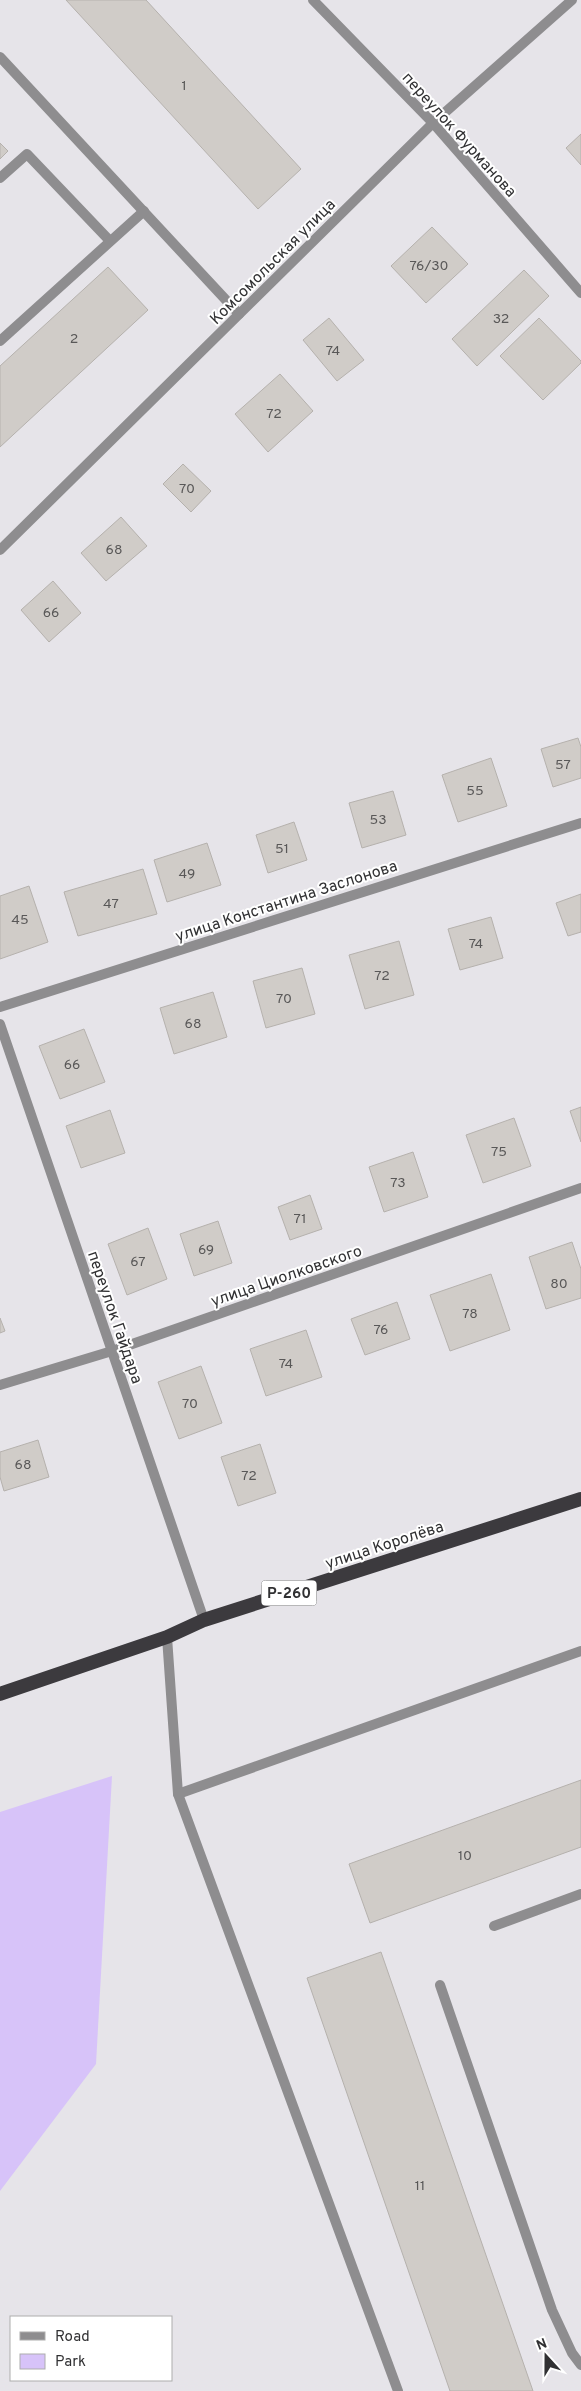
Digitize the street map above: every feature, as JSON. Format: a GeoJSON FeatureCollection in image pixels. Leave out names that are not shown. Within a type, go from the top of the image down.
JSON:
{"type":"FeatureCollection","features":[{"type":"Feature","properties":{"kind":"highway","name":"улица Королёва"},"geometry":{"type":"LineString","coordinates":[[0,1694],[167,1637],[204,1620],[581,1499]]}},
{"type":"Feature","properties":{"kind":"street","name":"переулок Фурманова"},"geometry":{"type":"LineString","coordinates":[[313,0],[433,123],[581,293]]}},
{"type":"Feature","properties":{"kind":"street","name":"Комсомольская улица"},"geometry":{"type":"LineString","coordinates":[[0,550],[433,123],[572,0]]}},
{"type":"Feature","properties":{"kind":"street"},"geometry":{"type":"LineString","coordinates":[[0,57],[239,314]]}},
{"type":"Feature","properties":{"kind":"street"},"geometry":{"type":"LineString","coordinates":[[0,178],[27,154],[110,242]]}},
{"type":"Feature","properties":{"kind":"street"},"geometry":{"type":"LineString","coordinates":[[0,341],[144,211]]}},
{"type":"Feature","properties":{"kind":"street","name":"улица Константина Заслонова"},"geometry":{"type":"LineString","coordinates":[[0,1006],[581,823]]}},
{"type":"Feature","properties":{"kind":"street","name":"переулок Гайдара"},"geometry":{"type":"LineString","coordinates":[[0,1024],[204,1620]]}},
{"type":"Feature","properties":{"kind":"street","name":"улица Циолковского"},"geometry":{"type":"LineString","coordinates":[[0,1385],[112,1351],[581,1188]]}},
{"type":"Feature","properties":{"kind":"street"},"geometry":{"type":"LineString","coordinates":[[167,1637],[178,1794],[398,2391]]}},
{"type":"Feature","properties":{"kind":"street"},"geometry":{"type":"LineString","coordinates":[[178,1794],[581,1651]]}},
{"type":"Feature","properties":{"kind":"street"},"geometry":{"type":"LineString","coordinates":[[494,1926],[581,1894]]}},
{"type":"Feature","properties":{"kind":"street"},"geometry":{"type":"LineString","coordinates":[[440,1985],[552,2310],[572,2354],[581,2365]]}},
{"type":"Feature","properties":{"kind":"green space"},"geometry":{"type":"Polygon","coordinates":[[[112,1776],[96,2064],[0,2191],[0,1812],[112,1776]]]}},
{"type":"Feature","properties":{"kind":"building"},"geometry":{"type":"Polygon","coordinates":[[[66,0],[146,0],[301,169],[258,209],[66,0]]]}},
{"type":"Feature","properties":{"kind":"building"},"geometry":{"type":"Polygon","coordinates":[[[581,134],[581,165],[566,148],[581,134]]]}},
{"type":"Feature","properties":{"kind":"building"},"geometry":{"type":"Polygon","coordinates":[[[0,143],[8,151],[0,159],[0,143]]]}},
{"type":"Feature","properties":{"kind":"building"},"geometry":{"type":"Polygon","coordinates":[[[432,227],[468,264],[426,303],[391,266],[432,227]]]}},
{"type":"Feature","properties":{"kind":"building"},"geometry":{"type":"Polygon","coordinates":[[[108,267],[148,310],[0,447],[0,366],[108,267]]]}},
{"type":"Feature","properties":{"kind":"building"},"geometry":{"type":"Polygon","coordinates":[[[524,270],[549,296],[477,366],[452,339],[524,270]]]}},
{"type":"Feature","properties":{"kind":"building"},"geometry":{"type":"Polygon","coordinates":[[[329,318],[364,360],[337,381],[303,340],[329,318]]]}},
{"type":"Feature","properties":{"kind":"building"},"geometry":{"type":"Polygon","coordinates":[[[539,318],[581,361],[543,400],[500,356],[539,318]]]}},
{"type":"Feature","properties":{"kind":"building"},"geometry":{"type":"Polygon","coordinates":[[[280,374],[313,411],[268,452],[235,414],[280,374]]]}},
{"type":"Feature","properties":{"kind":"building"},"geometry":{"type":"Polygon","coordinates":[[[183,464],[211,491],[191,512],[163,484],[183,464]]]}},
{"type":"Feature","properties":{"kind":"building"},"geometry":{"type":"Polygon","coordinates":[[[121,517],[147,546],[106,581],[81,553],[121,517]]]}},
{"type":"Feature","properties":{"kind":"building"},"geometry":{"type":"Polygon","coordinates":[[[53,581],[81,613],[49,642],[21,610],[53,581]]]}},
{"type":"Feature","properties":{"kind":"building"},"geometry":{"type":"Polygon","coordinates":[[[578,738],[581,747],[581,778],[553,787],[541,749],[578,738]]]}},
{"type":"Feature","properties":{"kind":"building"},"geometry":{"type":"Polygon","coordinates":[[[491,758],[507,806],[458,822],[442,775],[491,758]]]}},
{"type":"Feature","properties":{"kind":"building"},"geometry":{"type":"Polygon","coordinates":[[[393,791],[406,835],[362,848],[349,803],[393,791]]]}},
{"type":"Feature","properties":{"kind":"building"},"geometry":{"type":"Polygon","coordinates":[[[294,822],[307,860],[268,873],[256,835],[294,822]]]}},
{"type":"Feature","properties":{"kind":"building"},"geometry":{"type":"Polygon","coordinates":[[[207,843],[221,885],[167,902],[154,860],[207,843]]]}},
{"type":"Feature","properties":{"kind":"building"},"geometry":{"type":"Polygon","coordinates":[[[143,869],[157,914],[78,936],[64,892],[143,869]]]}},
{"type":"Feature","properties":{"kind":"building"},"geometry":{"type":"Polygon","coordinates":[[[29,886],[48,942],[0,959],[0,896],[29,886]]]}},
{"type":"Feature","properties":{"kind":"building"},"geometry":{"type":"Polygon","coordinates":[[[581,894],[581,932],[568,936],[556,903],[581,894]]]}},
{"type":"Feature","properties":{"kind":"building"},"geometry":{"type":"Polygon","coordinates":[[[491,917],[503,958],[460,970],[448,929],[491,917]]]}},
{"type":"Feature","properties":{"kind":"building"},"geometry":{"type":"Polygon","coordinates":[[[399,941],[414,995],[365,1009],[349,955],[399,941]]]}},
{"type":"Feature","properties":{"kind":"building"},"geometry":{"type":"Polygon","coordinates":[[[302,968],[315,1014],[266,1028],[253,981],[302,968]]]}},
{"type":"Feature","properties":{"kind":"building"},"geometry":{"type":"Polygon","coordinates":[[[213,992],[227,1037],[174,1054],[160,1008],[213,992]]]}},
{"type":"Feature","properties":{"kind":"building"},"geometry":{"type":"Polygon","coordinates":[[[84,1029],[105,1082],[60,1099],[39,1046],[84,1029]]]}},
{"type":"Feature","properties":{"kind":"building"},"geometry":{"type":"Polygon","coordinates":[[[581,1107],[581,1142],[570,1111],[581,1107]]]}},
{"type":"Feature","properties":{"kind":"building"},"geometry":{"type":"Polygon","coordinates":[[[110,1110],[125,1153],[81,1168],[66,1126],[110,1110]]]}},
{"type":"Feature","properties":{"kind":"building"},"geometry":{"type":"Polygon","coordinates":[[[514,1118],[531,1166],[483,1183],[466,1135],[514,1118]]]}},
{"type":"Feature","properties":{"kind":"building"},"geometry":{"type":"Polygon","coordinates":[[[413,1152],[428,1197],[384,1212],[369,1167],[413,1152]]]}},
{"type":"Feature","properties":{"kind":"building"},"geometry":{"type":"Polygon","coordinates":[[[310,1195],[322,1229],[290,1240],[278,1207],[310,1195]]]}},
{"type":"Feature","properties":{"kind":"building"},"geometry":{"type":"Polygon","coordinates":[[[218,1221],[232,1263],[194,1276],[180,1234],[218,1221]]]}},
{"type":"Feature","properties":{"kind":"building"},"geometry":{"type":"Polygon","coordinates":[[[148,1228],[167,1279],[127,1295],[108,1244],[148,1228]]]}},
{"type":"Feature","properties":{"kind":"building"},"geometry":{"type":"Polygon","coordinates":[[[572,1242],[581,1269],[581,1298],[546,1309],[529,1257],[572,1242]]]}},
{"type":"Feature","properties":{"kind":"building"},"geometry":{"type":"Polygon","coordinates":[[[491,1274],[510,1330],[450,1351],[430,1295],[491,1274]]]}},
{"type":"Feature","properties":{"kind":"building"},"geometry":{"type":"Polygon","coordinates":[[[397,1302],[410,1339],[365,1355],[351,1319],[397,1302]]]}},
{"type":"Feature","properties":{"kind":"building"},"geometry":{"type":"Polygon","coordinates":[[[0,1318],[5,1331],[0,1333],[0,1318]]]}},
{"type":"Feature","properties":{"kind":"building"},"geometry":{"type":"Polygon","coordinates":[[[306,1330],[322,1377],[266,1396],[250,1349],[306,1330]]]}},
{"type":"Feature","properties":{"kind":"building"},"geometry":{"type":"Polygon","coordinates":[[[201,1366],[222,1423],[179,1439],[158,1382],[201,1366]]]}},
{"type":"Feature","properties":{"kind":"building"},"geometry":{"type":"Polygon","coordinates":[[[38,1440],[49,1477],[4,1491],[0,1477],[0,1452],[38,1440]]]}},
{"type":"Feature","properties":{"kind":"building"},"geometry":{"type":"Polygon","coordinates":[[[260,1444],[276,1493],[238,1506],[221,1457],[260,1444]]]}},
{"type":"Feature","properties":{"kind":"building"},"geometry":{"type":"Polygon","coordinates":[[[581,1780],[581,1847],[370,1923],[349,1864],[581,1780]]]}},
{"type":"Feature","properties":{"kind":"building"},"geometry":{"type":"Polygon","coordinates":[[[381,1952],[533,2391],[450,2391],[307,1978],[381,1952]]]}}]}
